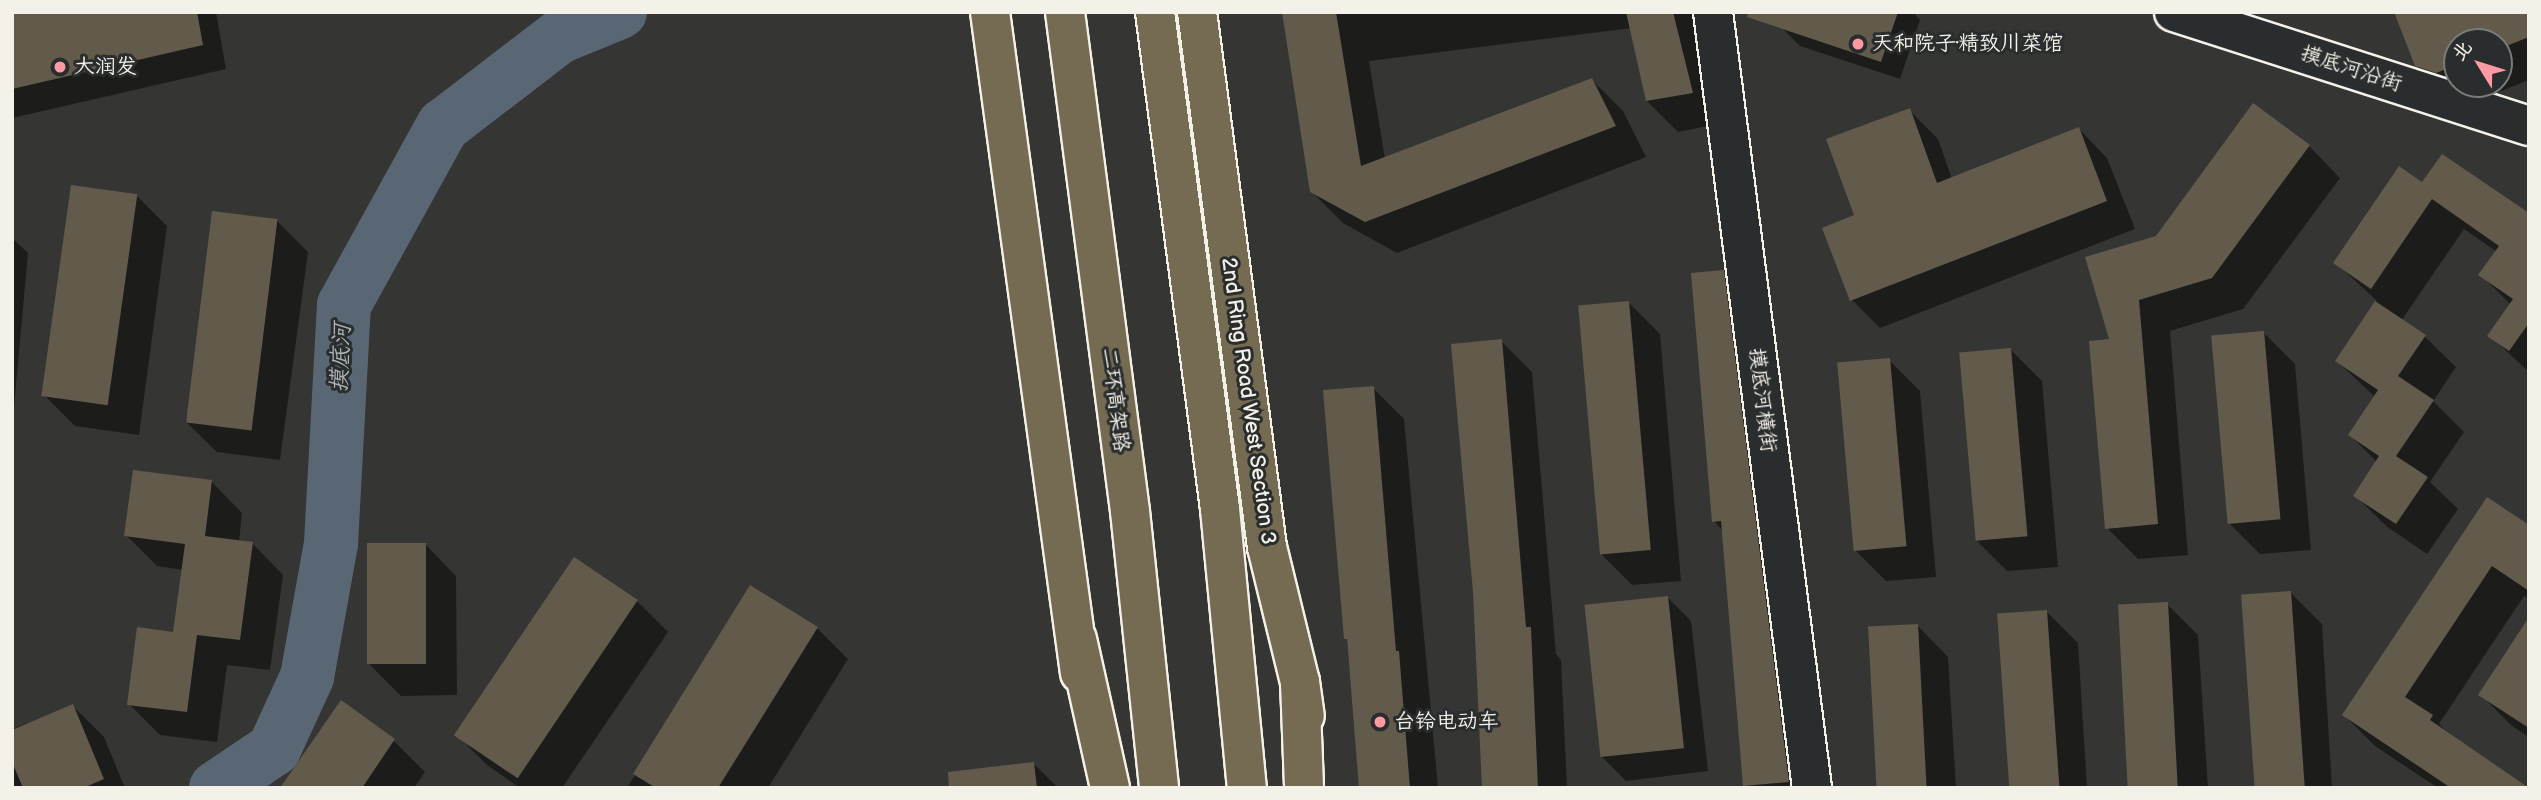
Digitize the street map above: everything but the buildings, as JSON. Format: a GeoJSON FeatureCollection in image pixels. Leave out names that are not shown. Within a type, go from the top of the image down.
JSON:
{"type":"FeatureCollection","features":[{"type":"Feature","properties":{"kind":"main road"},"geometry":{"type":"LineString","coordinates":[[990,12],[1077,639],[1091,788]]}},
{"type":"Feature","properties":{"kind":"main road","name":"二环高架路"},"geometry":{"type":"LineString","coordinates":[[1065,12],[1130,511],[1159,788]]}},
{"type":"Feature","properties":{"kind":"main road"},"geometry":{"type":"LineString","coordinates":[[1155,12],[1220,509],[1247,788]]}},
{"type":"Feature","properties":{"kind":"main road","name":"2nd Ring Road West Section 3"},"geometry":{"type":"LineString","coordinates":[[1196,12],[1267,547],[1300,682],[1314,788]]}},
{"type":"Feature","properties":{"kind":"main road"},"geometry":{"type":"LineString","coordinates":[[1077,639],[1110,788]]}},
{"type":"Feature","properties":{"kind":"main road"},"geometry":{"type":"LineString","coordinates":[[1300,682],[1304,788]]}},
{"type":"Feature","properties":{"kind":"street","name":"摸底河横街"},"geometry":{"type":"LineString","coordinates":[[1713,12],[1812,788]]}},
{"type":"Feature","properties":{"kind":"street","name":"摸底河沿街"},"geometry":{"type":"LineString","coordinates":[[2174,12],[2529,126]]}},
{"type":"Feature","properties":{"kind":"waterway","name":"摸底河"},"geometry":{"type":"LineString","coordinates":[[216,788],[274,749],[307,677],[331,544],[344,305],[443,126],[559,37],[620,12]]}},
{"type":"Feature","properties":{"kind":"place","name":"天和院子·精致川菜馆"},"geometry":{"type":"Point","coordinates":[1858,44]}},
{"type":"Feature","properties":{"kind":"place","name":"大润发"},"geometry":{"type":"Point","coordinates":[60,67]}},
{"type":"Feature","properties":{"kind":"place","name":"台铃电动车"},"geometry":{"type":"Point","coordinates":[1380,722]}}]}
